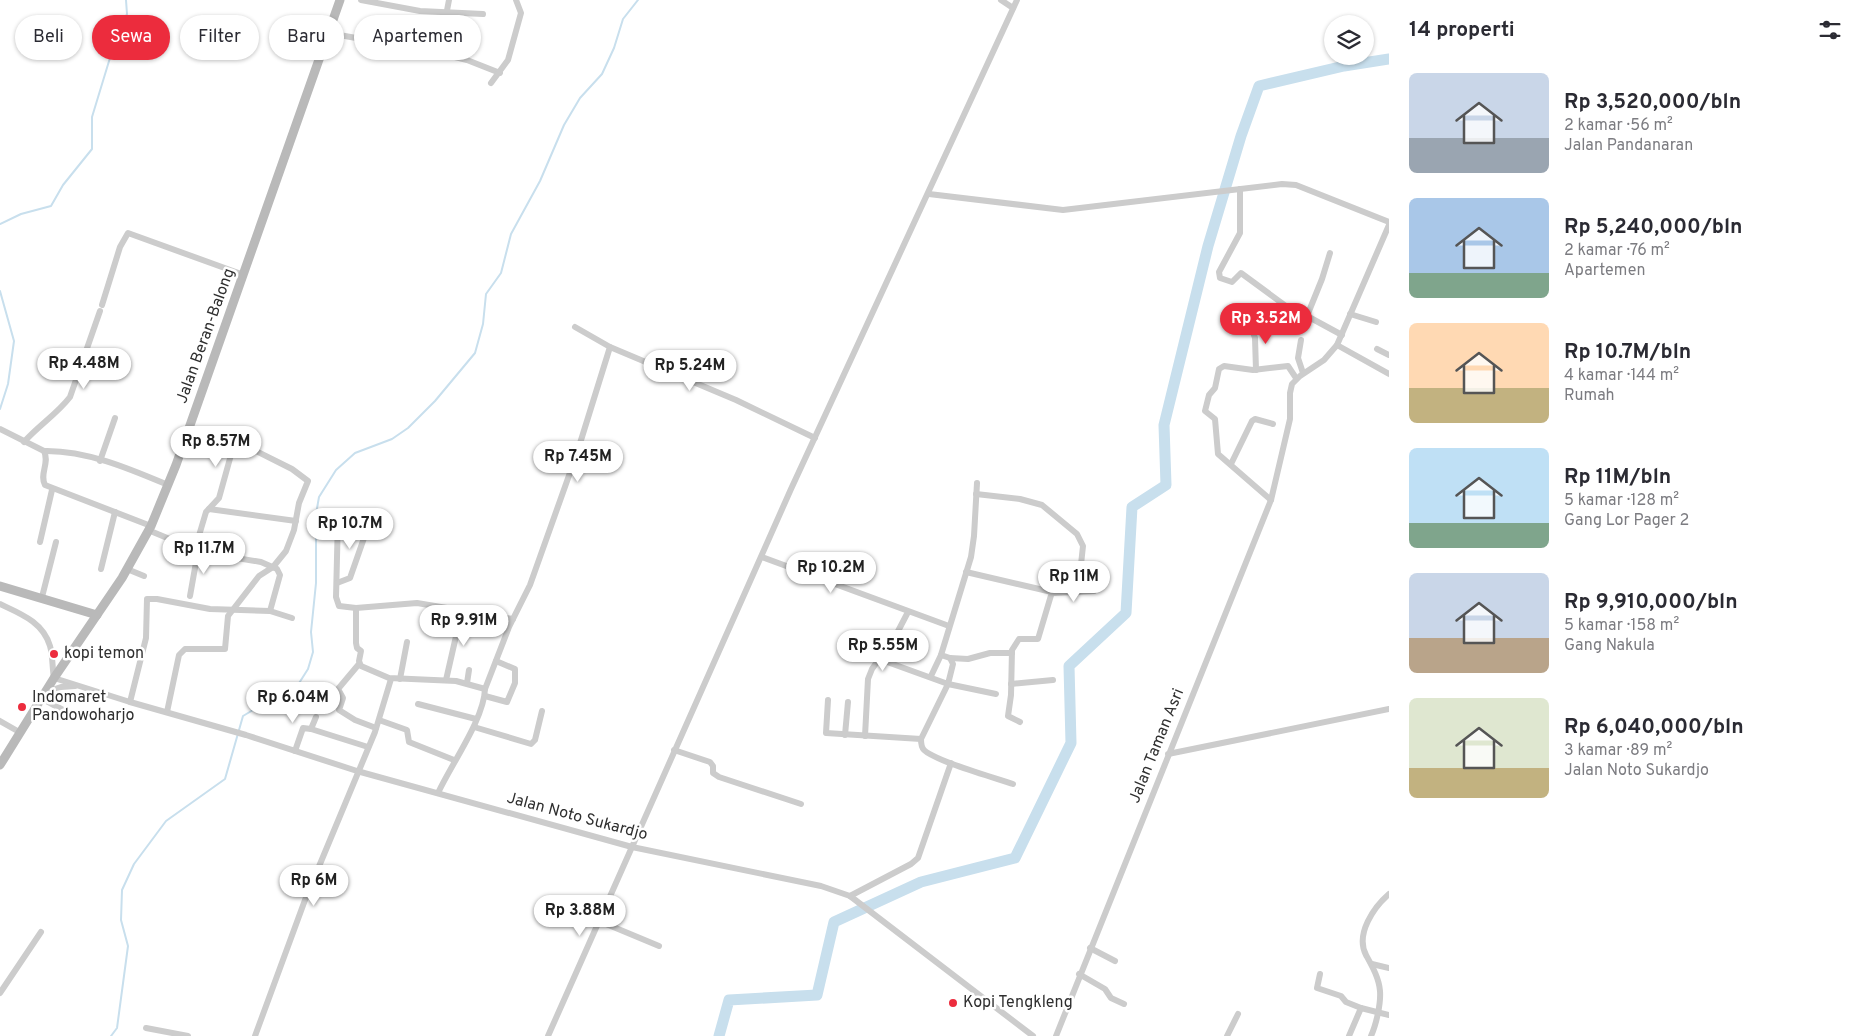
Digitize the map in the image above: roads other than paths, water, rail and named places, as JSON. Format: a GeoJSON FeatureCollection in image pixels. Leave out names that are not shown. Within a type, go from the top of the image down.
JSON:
{"type":"FeatureCollection","features":[{"type":"Feature","properties":{"kind":"main road","name":"Jalan Beran-Balong"},"geometry":{"type":"LineString","coordinates":[[335,15],[340,0]]}},
{"type":"Feature","properties":{"kind":"main road","name":"Jalan Beran-Balong"},"geometry":{"type":"LineString","coordinates":[[0,765],[54,678],[127,569],[149,528],[187,434],[319,60]]}},
{"type":"Feature","properties":{"kind":"main road"},"geometry":{"type":"LineString","coordinates":[[0,586],[97,615]]}},
{"type":"Feature","properties":{"kind":"street"},"geometry":{"type":"LineString","coordinates":[[362,0],[407,10],[483,14]]}},
{"type":"Feature","properties":{"kind":"street"},"geometry":{"type":"LineString","coordinates":[[448,13],[449,0]]}},
{"type":"Feature","properties":{"kind":"street"},"geometry":{"type":"LineString","coordinates":[[491,83],[508,60],[518,28],[520,10],[516,0]]}},
{"type":"Feature","properties":{"kind":"street"},"geometry":{"type":"LineString","coordinates":[[1001,0],[1013,8]]}},
{"type":"Feature","properties":{"kind":"street"},"geometry":{"type":"LineString","coordinates":[[548,1036],[674,750],[1017,0]]}},
{"type":"Feature","properties":{"kind":"street"},"geometry":{"type":"LineString","coordinates":[[467,60],[500,73]]}},
{"type":"Feature","properties":{"kind":"street"},"geometry":{"type":"LineString","coordinates":[[929,194],[1064,210],[1282,184],[1296,185],[1389,224],[1337,345],[1318,365],[1296,378],[1288,366],[1256,370],[1220,368],[1215,388],[1204,405],[1204,411],[1215,419],[1217,452],[1271,500]]}},
{"type":"Feature","properties":{"kind":"street"},"geometry":{"type":"LineString","coordinates":[[1240,189],[1240,233],[1221,268],[1219,276],[1232,282],[1241,272],[1298,315],[1307,316],[1342,335]]}},
{"type":"Feature","properties":{"kind":"street"},"geometry":{"type":"LineString","coordinates":[[24,442],[39,425],[63,406],[70,397],[120,247],[128,233],[244,275]]}},
{"type":"Feature","properties":{"kind":"street"},"geometry":{"type":"LineString","coordinates":[[1307,316],[1330,253]]}},
{"type":"Feature","properties":{"kind":"street"},"geometry":{"type":"LineString","coordinates":[[1350,314],[1376,322]]}},
{"type":"Feature","properties":{"kind":"street"},"geometry":{"type":"LineString","coordinates":[[1251,326],[1255,338],[1256,370]]}},
{"type":"Feature","properties":{"kind":"street"},"geometry":{"type":"LineString","coordinates":[[575,327],[610,347],[736,400],[816,438]]}},
{"type":"Feature","properties":{"kind":"street"},"geometry":{"type":"LineString","coordinates":[[1301,340],[1298,358],[1303,374]]}},
{"type":"Feature","properties":{"kind":"street"},"geometry":{"type":"LineString","coordinates":[[1337,345],[1389,374]]}},
{"type":"Feature","properties":{"kind":"street"},"geometry":{"type":"LineString","coordinates":[[438,793],[454,760],[474,727],[485,696],[485,689],[512,619],[532,579],[577,453],[610,347]]}},
{"type":"Feature","properties":{"kind":"street"},"geometry":{"type":"LineString","coordinates":[[1377,349],[1389,355]]}},
{"type":"Feature","properties":{"kind":"street","name":"Jalan Taman Asri"},"geometry":{"type":"LineString","coordinates":[[1056,1036],[1079,974],[1271,500],[1290,416],[1290,393],[1296,378]]}},
{"type":"Feature","properties":{"kind":"street"},"geometry":{"type":"LineString","coordinates":[[100,461],[115,418]]}},
{"type":"Feature","properties":{"kind":"street"},"geometry":{"type":"LineString","coordinates":[[1231,464],[1252,421],[1256,419],[1272,424]]}},
{"type":"Feature","properties":{"kind":"street"},"geometry":{"type":"LineString","coordinates":[[0,429],[44,451],[67,452],[100,461],[137,472],[168,485]]}},
{"type":"Feature","properties":{"kind":"street"},"geometry":{"type":"LineString","coordinates":[[167,712],[179,655],[184,650],[224,649],[227,618],[259,576],[273,566],[286,551],[296,521],[300,501],[307,484],[306,478],[259,452],[234,444],[187,434]]}},
{"type":"Feature","properties":{"kind":"street"},"geometry":{"type":"LineString","coordinates":[[190,596],[196,550],[209,508],[219,498],[234,444]]}},
{"type":"Feature","properties":{"kind":"street"},"geometry":{"type":"LineString","coordinates":[[44,451],[47,459],[42,481],[52,490],[115,512],[196,550],[273,566],[279,571],[280,575],[270,611]]}},
{"type":"Feature","properties":{"kind":"street"},"geometry":{"type":"LineString","coordinates":[[931,676],[941,655],[966,572],[974,536],[977,483]]}},
{"type":"Feature","properties":{"kind":"street"},"geometry":{"type":"LineString","coordinates":[[40,542],[52,490]]}},
{"type":"Feature","properties":{"kind":"street"},"geometry":{"type":"LineString","coordinates":[[976,494],[1020,499],[1042,505],[1077,534],[1083,546],[1078,592]]}},
{"type":"Feature","properties":{"kind":"street"},"geometry":{"type":"LineString","coordinates":[[209,508],[219,512],[247,512],[296,521]]}},
{"type":"Feature","properties":{"kind":"street"},"geometry":{"type":"LineString","coordinates":[[101,569],[115,512]]}},
{"type":"Feature","properties":{"kind":"street"},"geometry":{"type":"LineString","coordinates":[[337,583],[350,578],[364,538],[338,520],[337,583],[337,604],[343,608],[417,603],[512,619]]}},
{"type":"Feature","properties":{"kind":"street"},"geometry":{"type":"LineString","coordinates":[[42,597],[56,542]]}},
{"type":"Feature","properties":{"kind":"street"},"geometry":{"type":"LineString","coordinates":[[762,557],[949,626]]}},
{"type":"Feature","properties":{"kind":"street"},"geometry":{"type":"LineString","coordinates":[[127,569],[144,576]]}},
{"type":"Feature","properties":{"kind":"street"},"geometry":{"type":"LineString","coordinates":[[966,572],[1050,590],[1052,593],[1094,592]]}},
{"type":"Feature","properties":{"kind":"street"},"geometry":{"type":"LineString","coordinates":[[1020,722],[1008,716],[1012,653],[1019,639],[1038,638],[1052,593]]}},
{"type":"Feature","properties":{"kind":"street"},"geometry":{"type":"LineString","coordinates":[[130,702],[146,638],[147,600],[157,599],[210,609],[232,611],[270,611],[292,618]]}},
{"type":"Feature","properties":{"kind":"street"},"geometry":{"type":"LineString","coordinates":[[0,604],[32,620],[41,628],[51,647],[54,678]]}},
{"type":"Feature","properties":{"kind":"street"},"geometry":{"type":"LineString","coordinates":[[356,608],[356,643],[361,652],[359,664],[338,689],[343,698],[340,710],[355,720],[376,728]]}},
{"type":"Feature","properties":{"kind":"street"},"geometry":{"type":"LineString","coordinates":[[446,680],[462,610]]}},
{"type":"Feature","properties":{"kind":"street"},"geometry":{"type":"LineString","coordinates":[[865,736],[866,686],[872,669],[896,635],[908,612]]}},
{"type":"Feature","properties":{"kind":"street"},"geometry":{"type":"LineString","coordinates":[[400,679],[407,642]]}},
{"type":"Feature","properties":{"kind":"street"},"geometry":{"type":"LineString","coordinates":[[941,655],[950,658],[968,659],[990,653],[1012,653]]}},
{"type":"Feature","properties":{"kind":"street"},"geometry":{"type":"LineString","coordinates":[[950,658],[953,664],[948,684],[921,739],[923,749],[951,763],[1013,784]]}},
{"type":"Feature","properties":{"kind":"street"},"geometry":{"type":"LineString","coordinates":[[879,659],[931,676],[948,684],[996,694]]}},
{"type":"Feature","properties":{"kind":"street"},"geometry":{"type":"LineString","coordinates":[[485,696],[507,702],[515,683],[515,669],[496,661]]}},
{"type":"Feature","properties":{"kind":"street"},"geometry":{"type":"LineString","coordinates":[[359,664],[391,679],[446,680],[467,683],[485,689]]}},
{"type":"Feature","properties":{"kind":"street"},"geometry":{"type":"LineString","coordinates":[[467,683],[469,670]]}},
{"type":"Feature","properties":{"kind":"street","name":"Jalan Noto Sukardjo"},"geometry":{"type":"LineString","coordinates":[[54,678],[246,735],[357,771],[632,847],[821,886],[850,896],[1033,1036]]}},
{"type":"Feature","properties":{"kind":"street"},"geometry":{"type":"LineString","coordinates":[[255,1036],[305,900],[357,771],[380,720],[391,679]]}},
{"type":"Feature","properties":{"kind":"street"},"geometry":{"type":"LineString","coordinates":[[1011,684],[1053,680]]}},
{"type":"Feature","properties":{"kind":"street","name":"Jalan Noto Sukardjo"},"geometry":{"type":"LineString","coordinates":[[43,695],[61,687],[79,686]]}},
{"type":"Feature","properties":{"kind":"street"},"geometry":{"type":"LineString","coordinates":[[43,695],[74,716]]}},
{"type":"Feature","properties":{"kind":"street"},"geometry":{"type":"LineString","coordinates":[[828,700],[825,732],[845,735],[921,739]]}},
{"type":"Feature","properties":{"kind":"street"},"geometry":{"type":"LineString","coordinates":[[845,735],[848,702]]}},
{"type":"Feature","properties":{"kind":"street"},"geometry":{"type":"LineString","coordinates":[[418,704],[476,719]]}},
{"type":"Feature","properties":{"kind":"street"},"geometry":{"type":"LineString","coordinates":[[1168,754],[1389,709]]}},
{"type":"Feature","properties":{"kind":"street"},"geometry":{"type":"LineString","coordinates":[[474,727],[531,744],[535,740],[542,711]]}},
{"type":"Feature","properties":{"kind":"street"},"geometry":{"type":"LineString","coordinates":[[311,729],[316,717]]}},
{"type":"Feature","properties":{"kind":"street"},"geometry":{"type":"LineString","coordinates":[[380,720],[407,730],[409,742],[454,760]]}},
{"type":"Feature","properties":{"kind":"street"},"geometry":{"type":"LineString","coordinates":[[0,721],[21,733]]}},
{"type":"Feature","properties":{"kind":"street"},"geometry":{"type":"LineString","coordinates":[[295,751],[303,728],[368,747]]}},
{"type":"Feature","properties":{"kind":"street"},"geometry":{"type":"LineString","coordinates":[[674,750],[710,762],[713,766],[713,773],[719,777],[801,804]]}},
{"type":"Feature","properties":{"kind":"street"},"geometry":{"type":"LineString","coordinates":[[850,896],[918,858],[951,763]]}},
{"type":"Feature","properties":{"kind":"street"},"geometry":{"type":"LineString","coordinates":[[1371,1036],[1380,991],[1372,964],[1363,946],[1368,920],[1378,904],[1389,894]]}},
{"type":"Feature","properties":{"kind":"street"},"geometry":{"type":"LineString","coordinates":[[599,921],[659,946]]}},
{"type":"Feature","properties":{"kind":"street"},"geometry":{"type":"LineString","coordinates":[[0,993],[41,932]]}},
{"type":"Feature","properties":{"kind":"street"},"geometry":{"type":"LineString","coordinates":[[1090,948],[1115,961]]}},
{"type":"Feature","properties":{"kind":"street"},"geometry":{"type":"LineString","coordinates":[[1372,964],[1389,968]]}},
{"type":"Feature","properties":{"kind":"street"},"geometry":{"type":"LineString","coordinates":[[1079,974],[1106,989],[1111,998],[1124,1004]]}},
{"type":"Feature","properties":{"kind":"street"},"geometry":{"type":"LineString","coordinates":[[1320,974],[1317,988],[1341,996],[1346,1002],[1361,1008],[1389,1016]]}},
{"type":"Feature","properties":{"kind":"street"},"geometry":{"type":"LineString","coordinates":[[1349,1036],[1361,1008]]}},
{"type":"Feature","properties":{"kind":"street"},"geometry":{"type":"LineString","coordinates":[[1227,1036],[1238,1014]]}},
{"type":"Feature","properties":{"kind":"street"},"geometry":{"type":"LineString","coordinates":[[146,1028],[188,1036]]}},
{"type":"Feature","properties":{"kind":"waterway"},"geometry":{"type":"LineString","coordinates":[[0,224],[21,214],[51,206],[63,185],[92,149],[92,117],[113,48],[127,14],[126,0]]}},
{"type":"Feature","properties":{"kind":"waterway"},"geometry":{"type":"LineString","coordinates":[[111,1036],[117,1028],[128,946],[121,920],[122,890],[134,864],[166,821],[225,779],[243,716],[253,710],[282,710],[308,669],[313,652],[311,632],[316,583],[316,514],[319,497],[336,470],[355,453],[392,439],[408,428],[435,401],[475,353],[483,324],[486,294],[501,273],[511,234],[540,181],[564,125],[580,98],[602,74],[614,48],[623,19],[638,0]]}},
{"type":"Feature","properties":{"kind":"waterway"},"geometry":{"type":"LineString","coordinates":[[719,1036],[729,1000],[817,995],[834,922],[921,882],[1015,858],[1071,743],[1069,666],[1126,613],[1132,507],[1166,485],[1164,425],[1208,246],[1241,136],[1259,86],[1344,66],[1389,59]]}},
{"type":"Feature","properties":{"kind":"waterway"},"geometry":{"type":"LineString","coordinates":[[0,291],[14,341],[8,384],[0,409]]}},
{"type":"Feature","properties":{"kind":"place","name":"kopi temon"},"geometry":{"type":"Point","coordinates":[54,654]}},
{"type":"Feature","properties":{"kind":"place","name":"Indomaret Pandowoharjo"},"geometry":{"type":"Point","coordinates":[22,707]}},
{"type":"Feature","properties":{"kind":"place","name":"Kopi Tengkleng"},"geometry":{"type":"Point","coordinates":[953,1003]}}]}
